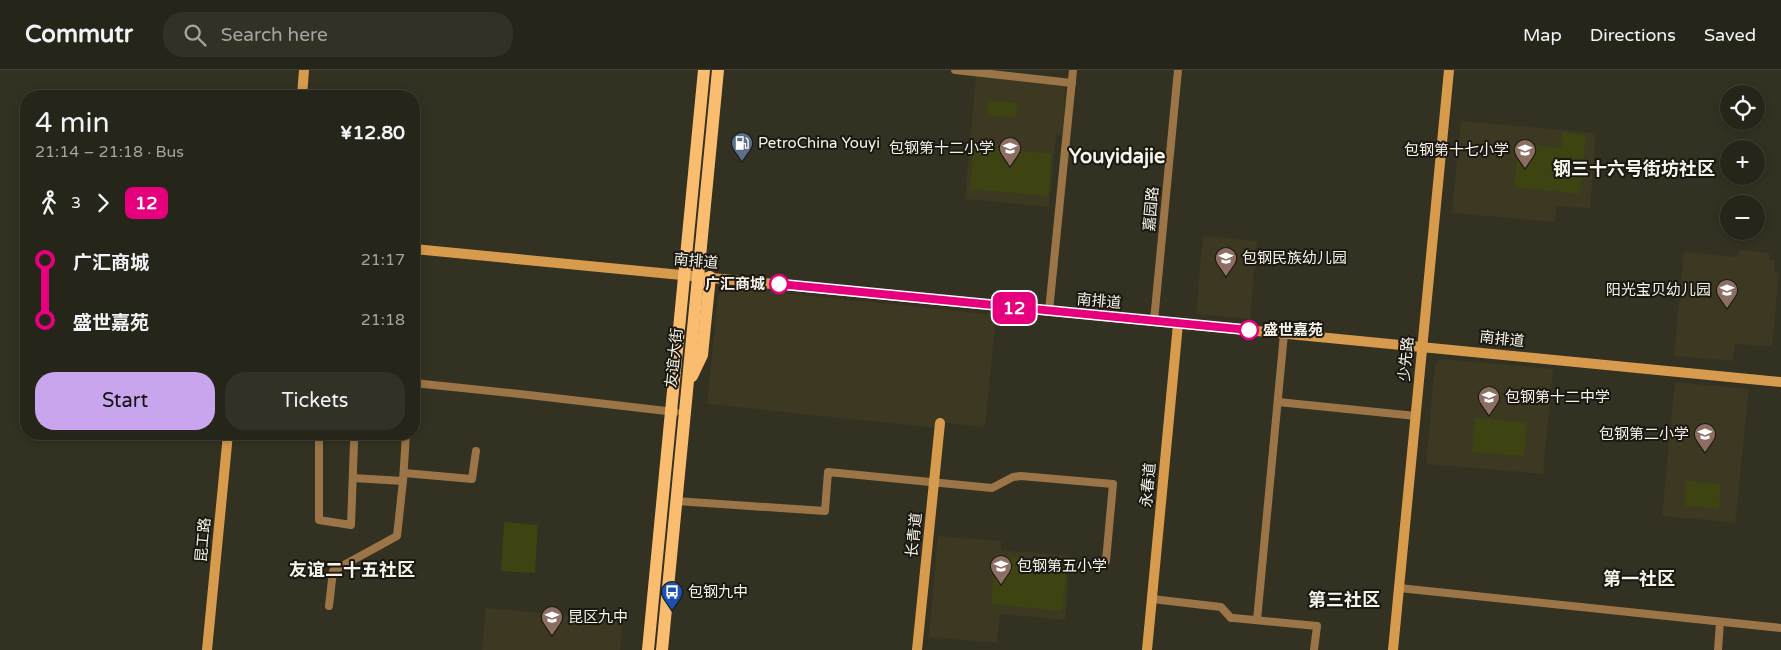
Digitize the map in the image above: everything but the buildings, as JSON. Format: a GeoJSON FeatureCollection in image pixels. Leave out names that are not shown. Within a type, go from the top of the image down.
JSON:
{"type":"FeatureCollection","features":[{"type":"Feature","properties":{"kind":"main road","name":"友谊大街"},"geometry":{"type":"LineString","coordinates":[[648,650],[704,70]]}},
{"type":"Feature","properties":{"kind":"main road","name":"友谊大街"},"geometry":{"type":"LineString","coordinates":[[662,650],[687,387],[705,277],[719,73]]}},
{"type":"Feature","properties":{"kind":"street"},"geometry":{"type":"LineString","coordinates":[[302,90],[304,70]]}},
{"type":"Feature","properties":{"kind":"street"},"geometry":{"type":"LineString","coordinates":[[954,70],[1072,83]]}},
{"type":"Feature","properties":{"kind":"street"},"geometry":{"type":"LineString","coordinates":[[1049,311],[1073,70]]}},
{"type":"Feature","properties":{"kind":"street","name":"嘉园路"},"geometry":{"type":"LineString","coordinates":[[1154,321],[1178,70]]}},
{"type":"Feature","properties":{"kind":"street","name":"少先路"},"geometry":{"type":"LineString","coordinates":[[1393,650],[1449,70]]}},
{"type":"Feature","properties":{"kind":"street","name":"南排道"},"geometry":{"type":"LineString","coordinates":[[420,250],[1781,382]]}},
{"type":"Feature","properties":{"kind":"street","name":"永春道"},"geometry":{"type":"LineString","coordinates":[[1147,650],[1178,324]]}},
{"type":"Feature","properties":{"kind":"street"},"geometry":{"type":"LineString","coordinates":[[1257,620],[1284,334]]}},
{"type":"Feature","properties":{"kind":"street"},"geometry":{"type":"LineString","coordinates":[[420,384],[685,414]]}},
{"type":"Feature","properties":{"kind":"street"},"geometry":{"type":"LineString","coordinates":[[1278,402],[1416,416]]}},
{"type":"Feature","properties":{"kind":"street","name":"长青道"},"geometry":{"type":"LineString","coordinates":[[917,650],[940,423]]}},
{"type":"Feature","properties":{"kind":"street","name":"昆工路"},"geometry":{"type":"LineString","coordinates":[[207,650],[227,440]]}},
{"type":"Feature","properties":{"kind":"street"},"geometry":{"type":"LineString","coordinates":[[319,440],[319,520],[351,525],[354,443]]}},
{"type":"Feature","properties":{"kind":"street"},"geometry":{"type":"LineString","coordinates":[[329,606],[333,571],[397,536],[404,477],[406,440]]}},
{"type":"Feature","properties":{"kind":"street"},"geometry":{"type":"LineString","coordinates":[[353,478],[404,477],[472,480],[476,451]]}},
{"type":"Feature","properties":{"kind":"street"},"geometry":{"type":"LineString","coordinates":[[676,501],[825,512],[828,472],[992,488],[1021,476],[1113,484],[1106,561]]}},
{"type":"Feature","properties":{"kind":"street"},"geometry":{"type":"LineString","coordinates":[[1399,588],[1781,628]]}},
{"type":"Feature","properties":{"kind":"street"},"geometry":{"type":"LineString","coordinates":[[1152,599],[1216,606],[1224,609],[1231,618],[1317,626],[1314,650]]}},
{"type":"Feature","properties":{"kind":"street"},"geometry":{"type":"LineString","coordinates":[[1718,650],[1720,622]]}},
{"type":"Feature","properties":{"kind":"shaded area","name":"包钢第十二小学"},"geometry":{"type":"Polygon","coordinates":[[[976,76],[1066,85],[1062,135],[1056,135],[1049,207],[965,199],[976,76]]]}},
{"type":"Feature","properties":{"kind":"shaded area","name":"包钢第十七小学"},"geometry":{"type":"Polygon","coordinates":[[[1461,121],[1596,133],[1590,208],[1557,206],[1555,222],[1452,213],[1461,121]]]}},
{"type":"Feature","properties":{"kind":"shaded area","name":"包钢民族幼儿园"},"geometry":{"type":"Polygon","coordinates":[[[1203,236],[1257,241],[1250,319],[1196,314],[1203,236]]]}},
{"type":"Feature","properties":{"kind":"shaded area","name":"阳光宝贝幼儿园"},"geometry":{"type":"Polygon","coordinates":[[[1739,250],[1769,253],[1769,260],[1775,260],[1774,273],[1779,273],[1772,347],[1735,344],[1733,361],[1674,356],[1684,252],[1738,257],[1739,250]]]}},
{"type":"Feature","properties":{"kind":"shaded area"},"geometry":{"type":"Polygon","coordinates":[[[727,287],[996,315],[985,427],[937,422],[936,428],[707,404],[718,295],[727,287]]]}},
{"type":"Feature","properties":{"kind":"shaded area","name":"包钢第十二中学"},"geometry":{"type":"Polygon","coordinates":[[[1441,359],[1553,369],[1543,474],[1426,464],[1435,365],[1441,359]]]}},
{"type":"Feature","properties":{"kind":"shaded area","name":"包钢第二小学"},"geometry":{"type":"Polygon","coordinates":[[[1675,382],[1749,389],[1735,523],[1662,516],[1675,382]]]}},
{"type":"Feature","properties":{"kind":"shaded area","name":"包钢第五小学"},"geometry":{"type":"Polygon","coordinates":[[[938,536],[1001,541],[1001,550],[1070,556],[1065,620],[1000,614],[997,643],[929,637],[938,536]]]}},
{"type":"Feature","properties":{"kind":"shaded area","name":"昆区九中"},"geometry":{"type":"Polygon","coordinates":[[[486,608],[623,621],[620,650],[482,650],[486,608]]]}},
{"type":"Feature","properties":{"kind":"green space"},"geometry":{"type":"Polygon","coordinates":[[[988,100],[1018,103],[1016,118],[987,115],[988,100]]]}},
{"type":"Feature","properties":{"kind":"green space"},"geometry":{"type":"Polygon","coordinates":[[[1562,132],[1586,135],[1580,194],[1514,187],[1519,144],[1561,148],[1562,132]]]}},
{"type":"Feature","properties":{"kind":"green space"},"geometry":{"type":"Polygon","coordinates":[[[974,146],[1052,154],[1048,196],[970,189],[974,146]]]}},
{"type":"Feature","properties":{"kind":"green space"},"geometry":{"type":"Polygon","coordinates":[[[1475,418],[1527,422],[1524,456],[1472,452],[1475,418]]]}},
{"type":"Feature","properties":{"kind":"green space"},"geometry":{"type":"Polygon","coordinates":[[[1686,481],[1721,484],[1719,509],[1684,506],[1686,481]]]}},
{"type":"Feature","properties":{"kind":"green space"},"geometry":{"type":"Polygon","coordinates":[[[504,522],[538,525],[535,573],[501,571],[504,522]]]}},
{"type":"Feature","properties":{"kind":"green space"},"geometry":{"type":"Polygon","coordinates":[[[995,555],[1067,562],[1062,611],[991,604],[995,555]]]}},
{"type":"Feature","properties":{"kind":"bus line","name":"12"},"geometry":{"type":"LineString","coordinates":[[779,284],[1249,330]]}},
{"type":"Feature","properties":{"kind":"place","name":"PetroChina Youyi"},"geometry":{"type":"Point","coordinates":[742,162]}},
{"type":"Feature","properties":{"kind":"place","name":"包钢第十二小学"},"geometry":{"type":"Point","coordinates":[1010,167]}},
{"type":"Feature","properties":{"kind":"place","name":"包钢第十七小学"},"geometry":{"type":"Point","coordinates":[1525,169]}},
{"type":"Feature","properties":{"kind":"place","name":"包钢民族幼儿园"},"geometry":{"type":"Point","coordinates":[1226,277]}},
{"type":"Feature","properties":{"kind":"place","name":"广汇商城"},"geometry":{"type":"Point","coordinates":[779,284]}},
{"type":"Feature","properties":{"kind":"place","name":"阳光宝贝幼儿园"},"geometry":{"type":"Point","coordinates":[1727,309]}},
{"type":"Feature","properties":{"kind":"place","name":"盛世嘉苑"},"geometry":{"type":"Point","coordinates":[1249,330]}},
{"type":"Feature","properties":{"kind":"place","name":"包钢第十二中学"},"geometry":{"type":"Point","coordinates":[1489,416]}},
{"type":"Feature","properties":{"kind":"place","name":"包钢第二小学"},"geometry":{"type":"Point","coordinates":[1705,453]}},
{"type":"Feature","properties":{"kind":"place","name":"包钢第五小学"},"geometry":{"type":"Point","coordinates":[1001,585]}},
{"type":"Feature","properties":{"kind":"place","name":"包钢九中"},"geometry":{"type":"Point","coordinates":[672,611]}},
{"type":"Feature","properties":{"kind":"place","name":"昆区九中"},"geometry":{"type":"Point","coordinates":[552,636]}},
{"type":"Feature","properties":{"kind":"district","name":"Youyidajie"},"geometry":{"type":"Point","coordinates":[1117,157]}},
{"type":"Feature","properties":{"kind":"district","name":"钢三十六号街坊社区"},"geometry":{"type":"Point","coordinates":[1634,169]}},
{"type":"Feature","properties":{"kind":"district","name":"友谊二十五社区"},"geometry":{"type":"Point","coordinates":[352,570]}},
{"type":"Feature","properties":{"kind":"district","name":"第一社区"},"geometry":{"type":"Point","coordinates":[1639,579]}},
{"type":"Feature","properties":{"kind":"district","name":"第三社区"},"geometry":{"type":"Point","coordinates":[1344,600]}}]}
